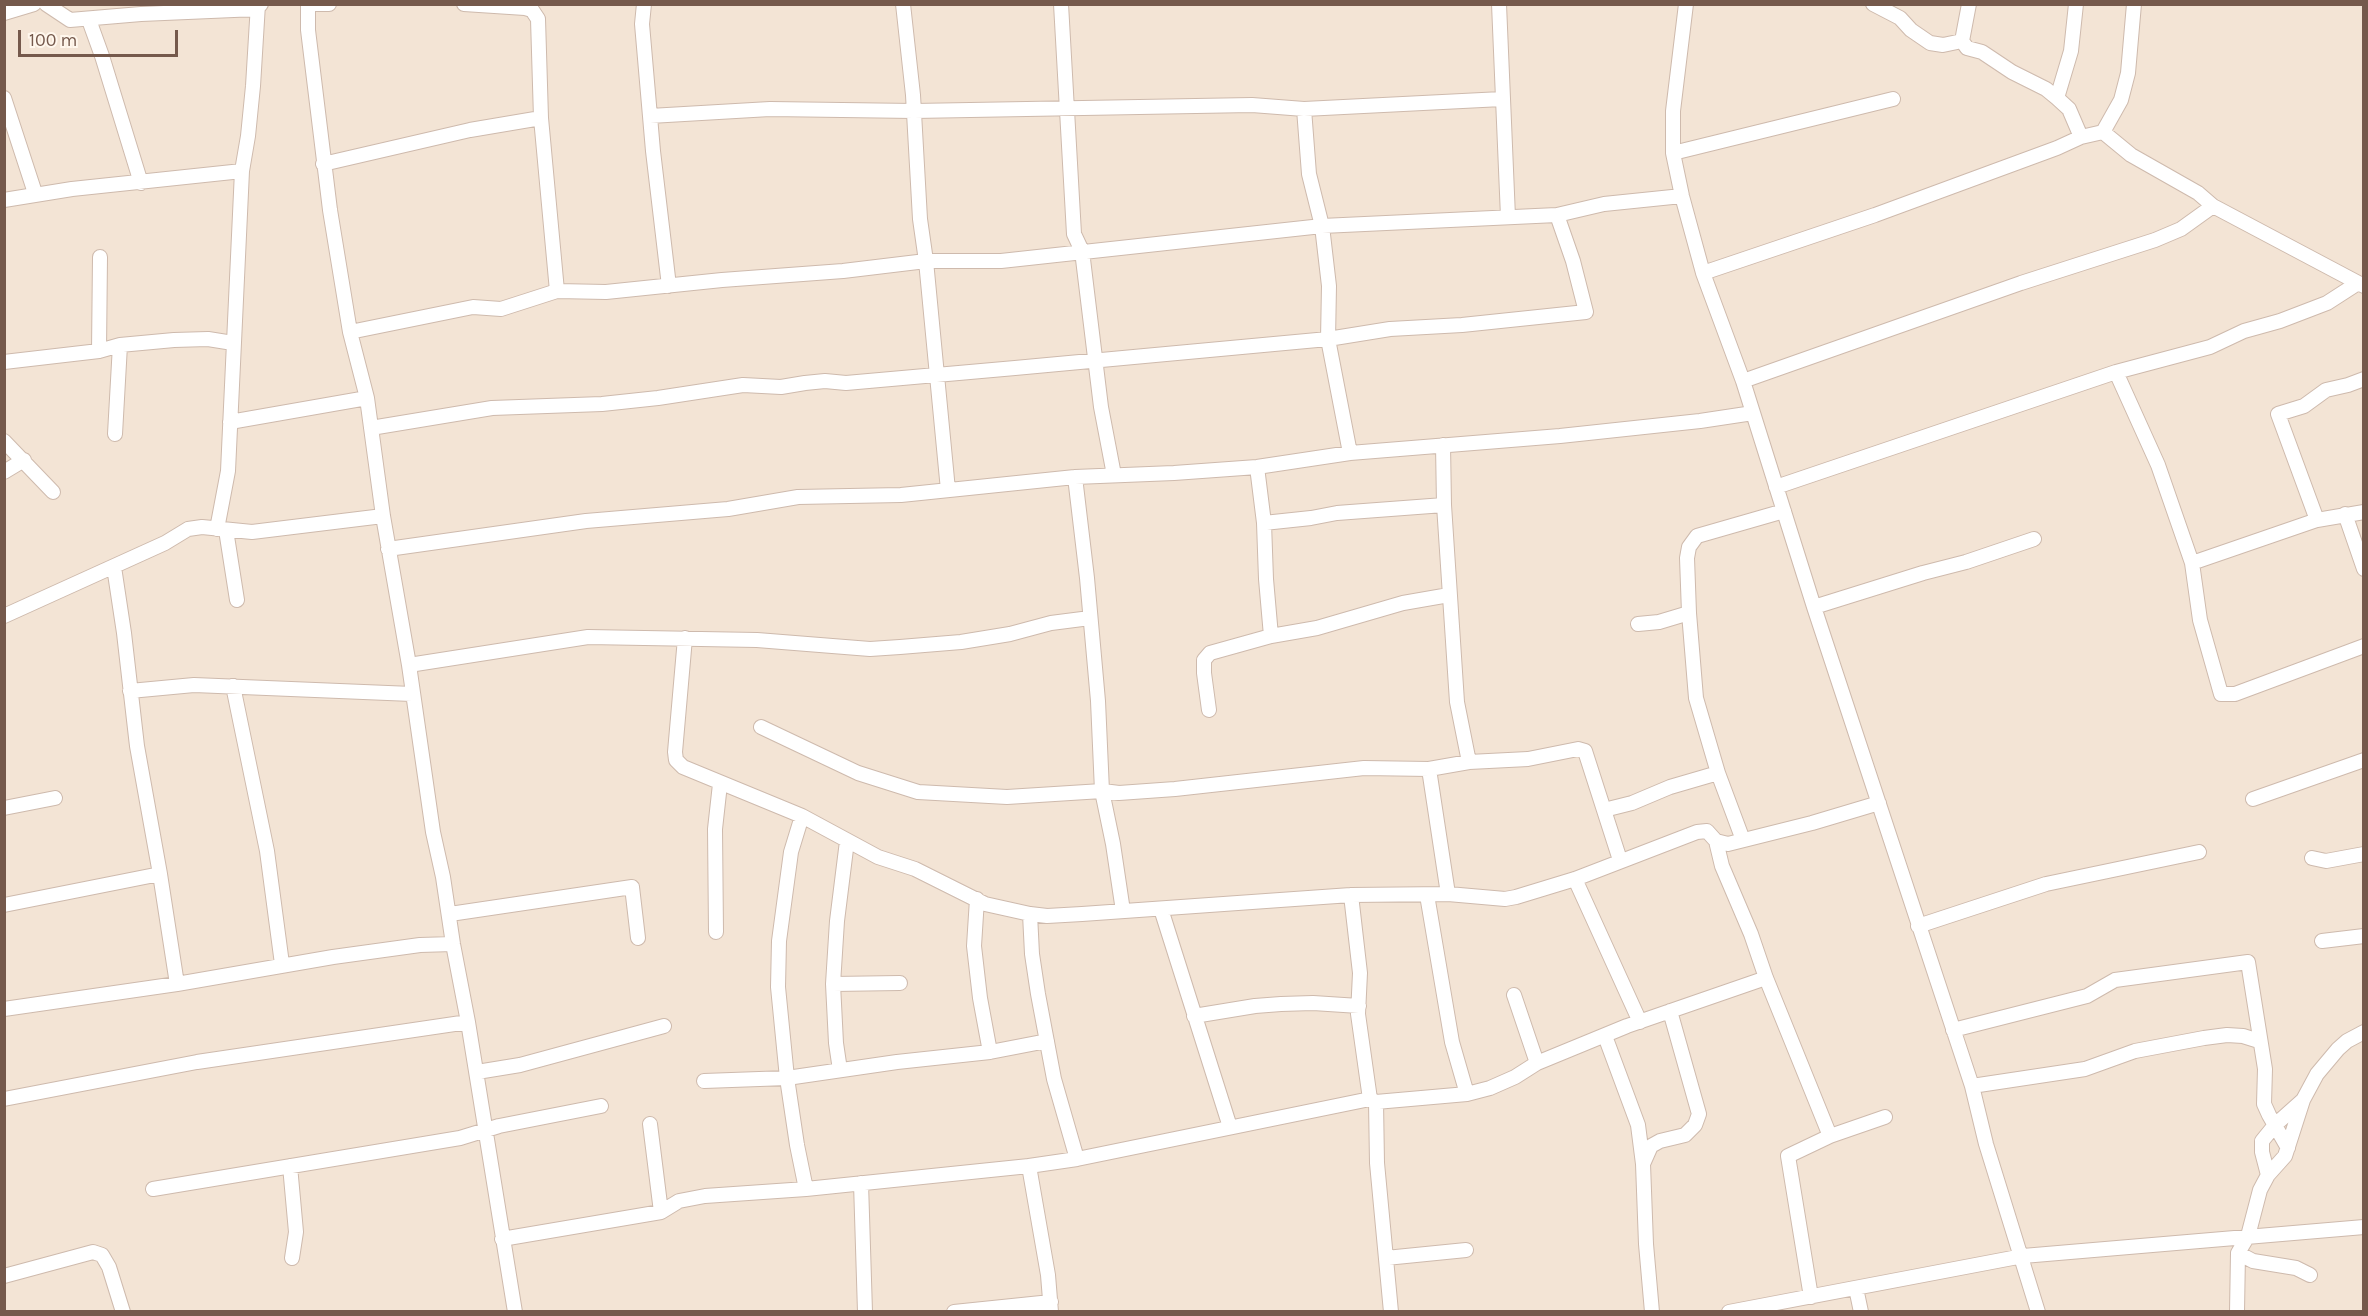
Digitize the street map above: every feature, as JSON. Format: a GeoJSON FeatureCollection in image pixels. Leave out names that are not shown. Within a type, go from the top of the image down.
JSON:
{"type":"FeatureCollection","features":[{"type":"Feature","properties":{"kind":"street"},"geometry":{"type":"LineString","coordinates":[[4,13],[34,4]]}},
{"type":"Feature","properties":{"kind":"street"},"geometry":{"type":"LineString","coordinates":[[46,4],[70,20],[89,20],[141,9],[259,6],[248,136],[242,171],[228,471],[222,529],[237,600]]}},
{"type":"Feature","properties":{"kind":"street"},"geometry":{"type":"LineString","coordinates":[[329,4],[309,4],[308,30],[323,164],[350,332],[367,398],[388,549],[409,665],[433,832],[450,914],[453,944],[477,1072],[515,1311]]}},
{"type":"Feature","properties":{"kind":"street"},"geometry":{"type":"LineString","coordinates":[[464,4],[514,5],[532,10],[538,19],[541,118],[557,291]]}},
{"type":"Feature","properties":{"kind":"street"},"geometry":{"type":"LineString","coordinates":[[644,4],[642,24],[650,116],[669,286]]}},
{"type":"Feature","properties":{"kind":"street"},"geometry":{"type":"LineString","coordinates":[[903,4],[914,111],[920,219],[948,490]]}},
{"type":"Feature","properties":{"kind":"street"},"geometry":{"type":"LineString","coordinates":[[1061,4],[1074,234],[1082,251],[1101,407],[1114,475]]}},
{"type":"Feature","properties":{"kind":"street"},"geometry":{"type":"LineString","coordinates":[[1499,4],[1508,217]]}},
{"type":"Feature","properties":{"kind":"street"},"geometry":{"type":"LineString","coordinates":[[1686,4],[1673,111],[1673,153],[1682,196],[1703,273],[1743,381],[1814,607],[1972,1086],[1986,1144],[2023,1256],[2038,1311]]}},
{"type":"Feature","properties":{"kind":"street"},"geometry":{"type":"LineString","coordinates":[[1873,4],[1900,18],[1911,30],[1930,43],[1943,45],[1962,41]]}},
{"type":"Feature","properties":{"kind":"street"},"geometry":{"type":"LineString","coordinates":[[1969,4],[1962,41],[1967,48],[1982,52],[2012,72],[2046,89],[2069,109],[2081,137]]}},
{"type":"Feature","properties":{"kind":"street"},"geometry":{"type":"LineString","coordinates":[[2057,98],[2071,51],[2076,4]]}},
{"type":"Feature","properties":{"kind":"street"},"geometry":{"type":"LineString","coordinates":[[1703,273],[1875,215],[2081,137],[2103,132],[2121,100],[2128,73],[2134,4]]}},
{"type":"Feature","properties":{"kind":"street"},"geometry":{"type":"LineString","coordinates":[[89,20],[141,183]]}},
{"type":"Feature","properties":{"kind":"street"},"geometry":{"type":"LineString","coordinates":[[4,98],[35,193]]}},
{"type":"Feature","properties":{"kind":"street"},"geometry":{"type":"LineString","coordinates":[[650,116],[770,109],[914,111],[1252,105],[1304,109],[1502,99]]}},
{"type":"Feature","properties":{"kind":"street"},"geometry":{"type":"LineString","coordinates":[[1673,153],[1893,99]]}},
{"type":"Feature","properties":{"kind":"street"},"geometry":{"type":"LineString","coordinates":[[1304,109],[1309,174],[1322,226],[1329,286],[1328,339],[1350,453]]}},
{"type":"Feature","properties":{"kind":"street"},"geometry":{"type":"LineString","coordinates":[[323,164],[470,130],[541,118]]}},
{"type":"Feature","properties":{"kind":"street"},"geometry":{"type":"LineString","coordinates":[[2103,132],[2131,155],[2198,193],[2213,206],[2361,285]]}},
{"type":"Feature","properties":{"kind":"street"},"geometry":{"type":"LineString","coordinates":[[4,200],[35,193],[242,171]]}},
{"type":"Feature","properties":{"kind":"street"},"geometry":{"type":"LineString","coordinates":[[350,332],[473,307],[501,309],[557,291],[606,292],[843,271],[926,261],[1001,261],[1322,226],[1557,215],[1604,204],[1682,196]]}},
{"type":"Feature","properties":{"kind":"street"},"geometry":{"type":"LineString","coordinates":[[1743,381],[2021,283],[2156,240],[2181,229],[2213,206]]}},
{"type":"Feature","properties":{"kind":"street"},"geometry":{"type":"LineString","coordinates":[[371,428],[492,408],[613,402],[743,385],[781,387],[825,381],[846,383],[1328,339],[1390,329],[1462,325],[1586,312],[1574,261],[1557,215]]}},
{"type":"Feature","properties":{"kind":"street"},"geometry":{"type":"LineString","coordinates":[[99,351],[100,257]]}},
{"type":"Feature","properties":{"kind":"street"},"geometry":{"type":"LineString","coordinates":[[1776,487],[2116,372],[2210,347],[2244,330],[2280,321],[2327,303],[2361,285]]}},
{"type":"Feature","properties":{"kind":"street"},"geometry":{"type":"LineString","coordinates":[[4,362],[99,351],[120,345],[208,339],[233,344]]}},
{"type":"Feature","properties":{"kind":"street"},"geometry":{"type":"LineString","coordinates":[[115,434],[120,345]]}},
{"type":"Feature","properties":{"kind":"street"},"geometry":{"type":"LineString","coordinates":[[2116,372],[2158,465],[2192,563],[2200,620],[2217,682],[2224,695],[2364,646]]}},
{"type":"Feature","properties":{"kind":"street"},"geometry":{"type":"LineString","coordinates":[[2317,520],[2278,414],[2304,406],[2326,390],[2348,386],[2364,379]]}},
{"type":"Feature","properties":{"kind":"street"},"geometry":{"type":"LineString","coordinates":[[230,422],[367,398]]}},
{"type":"Feature","properties":{"kind":"street"},"geometry":{"type":"LineString","coordinates":[[388,549],[586,521],[728,509],[798,497],[901,495],[1075,477],[1257,467],[1350,453],[1550,437],[1753,413]]}},
{"type":"Feature","properties":{"kind":"street"},"geometry":{"type":"LineString","coordinates":[[4,441],[53,492]]}},
{"type":"Feature","properties":{"kind":"street"},"geometry":{"type":"LineString","coordinates":[[1443,445],[1444,505],[1457,702],[1469,762]]}},
{"type":"Feature","properties":{"kind":"street"},"geometry":{"type":"LineString","coordinates":[[4,472],[24,460]]}},
{"type":"Feature","properties":{"kind":"street"},"geometry":{"type":"LineString","coordinates":[[1257,467],[1264,523],[1271,636]]}},
{"type":"Feature","properties":{"kind":"street"},"geometry":{"type":"LineString","coordinates":[[1075,477],[1098,701],[1102,790],[1123,911]]}},
{"type":"Feature","properties":{"kind":"street"},"geometry":{"type":"LineString","coordinates":[[1264,523],[1336,513],[1444,505]]}},
{"type":"Feature","properties":{"kind":"street"},"geometry":{"type":"LineString","coordinates":[[1743,840],[1718,773],[1696,698],[1686,575],[1689,547],[1697,536],[1784,511]]}},
{"type":"Feature","properties":{"kind":"street"},"geometry":{"type":"LineString","coordinates":[[2192,563],[2317,520],[2364,512]]}},
{"type":"Feature","properties":{"kind":"street"},"geometry":{"type":"LineString","coordinates":[[2345,514],[2364,569]]}},
{"type":"Feature","properties":{"kind":"street"},"geometry":{"type":"LineString","coordinates":[[4,616],[114,567],[188,530],[202,527],[252,532],[383,516]]}},
{"type":"Feature","properties":{"kind":"street"},"geometry":{"type":"LineString","coordinates":[[1814,607],[1966,562],[2034,539]]}},
{"type":"Feature","properties":{"kind":"street"},"geometry":{"type":"LineString","coordinates":[[114,567],[137,746],[177,984]]}},
{"type":"Feature","properties":{"kind":"street"},"geometry":{"type":"LineString","coordinates":[[1209,710],[1204,660],[1210,653],[1271,636],[1317,628],[1402,603],[1449,595]]}},
{"type":"Feature","properties":{"kind":"street"},"geometry":{"type":"LineString","coordinates":[[1638,624],[1689,613]]}},
{"type":"Feature","properties":{"kind":"street"},"geometry":{"type":"LineString","coordinates":[[409,665],[588,637],[685,638],[870,649],[961,642],[1010,634],[1051,623],[1090,618]]}},
{"type":"Feature","properties":{"kind":"street"},"geometry":{"type":"LineString","coordinates":[[685,638],[676,760],[682,767],[802,816],[878,857],[915,869],[985,904],[1030,914],[1047,916],[1351,895],[1448,894],[1505,899],[1575,879],[1620,860],[1697,832],[1707,831],[1716,841],[1722,866],[1830,1137]]}},
{"type":"Feature","properties":{"kind":"street"},"geometry":{"type":"LineString","coordinates":[[130,691],[194,685],[412,694]]}},
{"type":"Feature","properties":{"kind":"street"},"geometry":{"type":"LineString","coordinates":[[233,686],[267,851],[282,964]]}},
{"type":"Feature","properties":{"kind":"street"},"geometry":{"type":"LineString","coordinates":[[761,727],[858,773],[918,792],[972,797],[1007,797],[1102,790],[1119,793],[1175,789],[1364,768],[1429,768],[1469,762],[1528,759],[1578,749],[1585,751],[1620,860]]}},
{"type":"Feature","properties":{"kind":"street"},"geometry":{"type":"LineString","coordinates":[[2253,799],[2364,760]]}},
{"type":"Feature","properties":{"kind":"street"},"geometry":{"type":"LineString","coordinates":[[1429,768],[1448,894]]}},
{"type":"Feature","properties":{"kind":"street"},"geometry":{"type":"LineString","coordinates":[[1604,810],[1632,803],[1718,773]]}},
{"type":"Feature","properties":{"kind":"street"},"geometry":{"type":"LineString","coordinates":[[716,932],[715,829],[720,784]]}},
{"type":"Feature","properties":{"kind":"street"},"geometry":{"type":"LineString","coordinates":[[4,808],[55,798]]}},
{"type":"Feature","properties":{"kind":"street"},"geometry":{"type":"LineString","coordinates":[[1716,841],[1728,844],[1812,824],[1879,803]]}},
{"type":"Feature","properties":{"kind":"street"},"geometry":{"type":"LineString","coordinates":[[802,816],[791,852],[779,941],[778,987],[796,1145],[807,1189]]}},
{"type":"Feature","properties":{"kind":"street"},"geometry":{"type":"LineString","coordinates":[[840,1070],[833,984],[837,921],[847,841]]}},
{"type":"Feature","properties":{"kind":"street"},"geometry":{"type":"LineString","coordinates":[[1918,926],[2046,884],[2199,852]]}},
{"type":"Feature","properties":{"kind":"street"},"geometry":{"type":"LineString","coordinates":[[2312,858],[2326,861],[2364,854]]}},
{"type":"Feature","properties":{"kind":"street"},"geometry":{"type":"LineString","coordinates":[[4,905],[160,874]]}},
{"type":"Feature","properties":{"kind":"street"},"geometry":{"type":"LineString","coordinates":[[1575,879],[1640,1022]]}},
{"type":"Feature","properties":{"kind":"street"},"geometry":{"type":"LineString","coordinates":[[450,914],[632,887],[638,938]]}},
{"type":"Feature","properties":{"kind":"street"},"geometry":{"type":"LineString","coordinates":[[1351,895],[1360,973],[1359,1006],[1373,1100],[1391,1311]]}},
{"type":"Feature","properties":{"kind":"street"},"geometry":{"type":"LineString","coordinates":[[1427,896],[1452,1042],[1467,1094]]}},
{"type":"Feature","properties":{"kind":"street"},"geometry":{"type":"LineString","coordinates":[[977,899],[974,946],[980,998],[990,1052]]}},
{"type":"Feature","properties":{"kind":"street"},"geometry":{"type":"LineString","coordinates":[[1161,909],[1230,1127]]}},
{"type":"Feature","properties":{"kind":"street"},"geometry":{"type":"LineString","coordinates":[[1030,914],[1032,954],[1054,1079],[1077,1159]]}},
{"type":"Feature","properties":{"kind":"street"},"geometry":{"type":"LineString","coordinates":[[2322,941],[2364,936]]}},
{"type":"Feature","properties":{"kind":"street"},"geometry":{"type":"LineString","coordinates":[[4,1009],[177,984],[282,964],[400,947],[453,944]]}},
{"type":"Feature","properties":{"kind":"street"},"geometry":{"type":"LineString","coordinates":[[1953,1030],[2087,996],[2115,980],[2248,962],[2265,1069],[2264,1104],[2288,1148]]}},
{"type":"Feature","properties":{"kind":"street"},"geometry":{"type":"LineString","coordinates":[[502,1239],[661,1212],[680,1201],[705,1196],[807,1189],[1029,1166],[1077,1159],[1373,1100],[1467,1094],[1490,1088],[1515,1077],[1537,1063],[1640,1022],[1766,978]]}},
{"type":"Feature","properties":{"kind":"street"},"geometry":{"type":"LineString","coordinates":[[833,984],[900,983]]}},
{"type":"Feature","properties":{"kind":"street"},"geometry":{"type":"LineString","coordinates":[[1514,995],[1537,1063]]}},
{"type":"Feature","properties":{"kind":"street"},"geometry":{"type":"LineString","coordinates":[[1194,1016],[1281,1004],[1359,1006]]}},
{"type":"Feature","properties":{"kind":"street"},"geometry":{"type":"LineString","coordinates":[[1643,1164],[1651,1146],[1660,1141],[1685,1135],[1695,1125],[1699,1114],[1670,1011]]}},
{"type":"Feature","properties":{"kind":"street"},"geometry":{"type":"LineString","coordinates":[[4,1099],[197,1062],[468,1022]]}},
{"type":"Feature","properties":{"kind":"street"},"geometry":{"type":"LineString","coordinates":[[477,1072],[520,1065],[664,1026]]}},
{"type":"Feature","properties":{"kind":"street"},"geometry":{"type":"LineString","coordinates":[[2236,1311],[2238,1253],[2248,1236],[2260,1190],[2268,1175],[2280,1164],[2288,1148],[2303,1101],[2317,1074],[2328,1059],[2347,1041],[2364,1032]]}},
{"type":"Feature","properties":{"kind":"street"},"geometry":{"type":"LineString","coordinates":[[1972,1086],[2085,1069],[2135,1051],[2204,1038],[2228,1035],[2243,1036],[2259,1041]]}},
{"type":"Feature","properties":{"kind":"street"},"geometry":{"type":"LineString","coordinates":[[1605,1036],[1638,1125],[1643,1164],[1646,1244],[1652,1311]]}},
{"type":"Feature","properties":{"kind":"street"},"geometry":{"type":"LineString","coordinates":[[704,1081],[787,1078],[990,1052],[1047,1041]]}},
{"type":"Feature","properties":{"kind":"street"},"geometry":{"type":"LineString","coordinates":[[2268,1175],[2262,1152],[2262,1141],[2275,1125],[2303,1101]]}},
{"type":"Feature","properties":{"kind":"street"},"geometry":{"type":"LineString","coordinates":[[153,1189],[460,1138],[499,1126],[601,1106]]}},
{"type":"Feature","properties":{"kind":"street"},"geometry":{"type":"LineString","coordinates":[[1811,1297],[1788,1156],[1830,1137],[1885,1117]]}},
{"type":"Feature","properties":{"kind":"street"},"geometry":{"type":"LineString","coordinates":[[650,1124],[661,1212]]}},
{"type":"Feature","properties":{"kind":"street"},"geometry":{"type":"LineString","coordinates":[[290,1166],[296,1232],[292,1258]]}},
{"type":"Feature","properties":{"kind":"street"},"geometry":{"type":"LineString","coordinates":[[954,1311],[1051,1307],[1029,1166]]}},
{"type":"Feature","properties":{"kind":"street"},"geometry":{"type":"LineString","coordinates":[[861,1183],[865,1311]]}},
{"type":"Feature","properties":{"kind":"street"},"geometry":{"type":"LineString","coordinates":[[1729,1311],[2023,1256],[2364,1227]]}},
{"type":"Feature","properties":{"kind":"street"},"geometry":{"type":"LineString","coordinates":[[1386,1258],[1466,1250]]}},
{"type":"Feature","properties":{"kind":"street"},"geometry":{"type":"LineString","coordinates":[[4,1276],[93,1252],[102,1255],[109,1267],[123,1311]]}},
{"type":"Feature","properties":{"kind":"street"},"geometry":{"type":"LineString","coordinates":[[2238,1253],[2253,1261],[2296,1268],[2310,1275]]}},
{"type":"Feature","properties":{"kind":"street"},"geometry":{"type":"LineString","coordinates":[[1856,1288],[1861,1311]]}},
{"type":"Feature","properties":{"kind":"shaded area"},"geometry":{"type":"Polygon","coordinates":[[[5,5],[2363,5],[2363,1311],[5,1311],[5,5]]]}}]}
